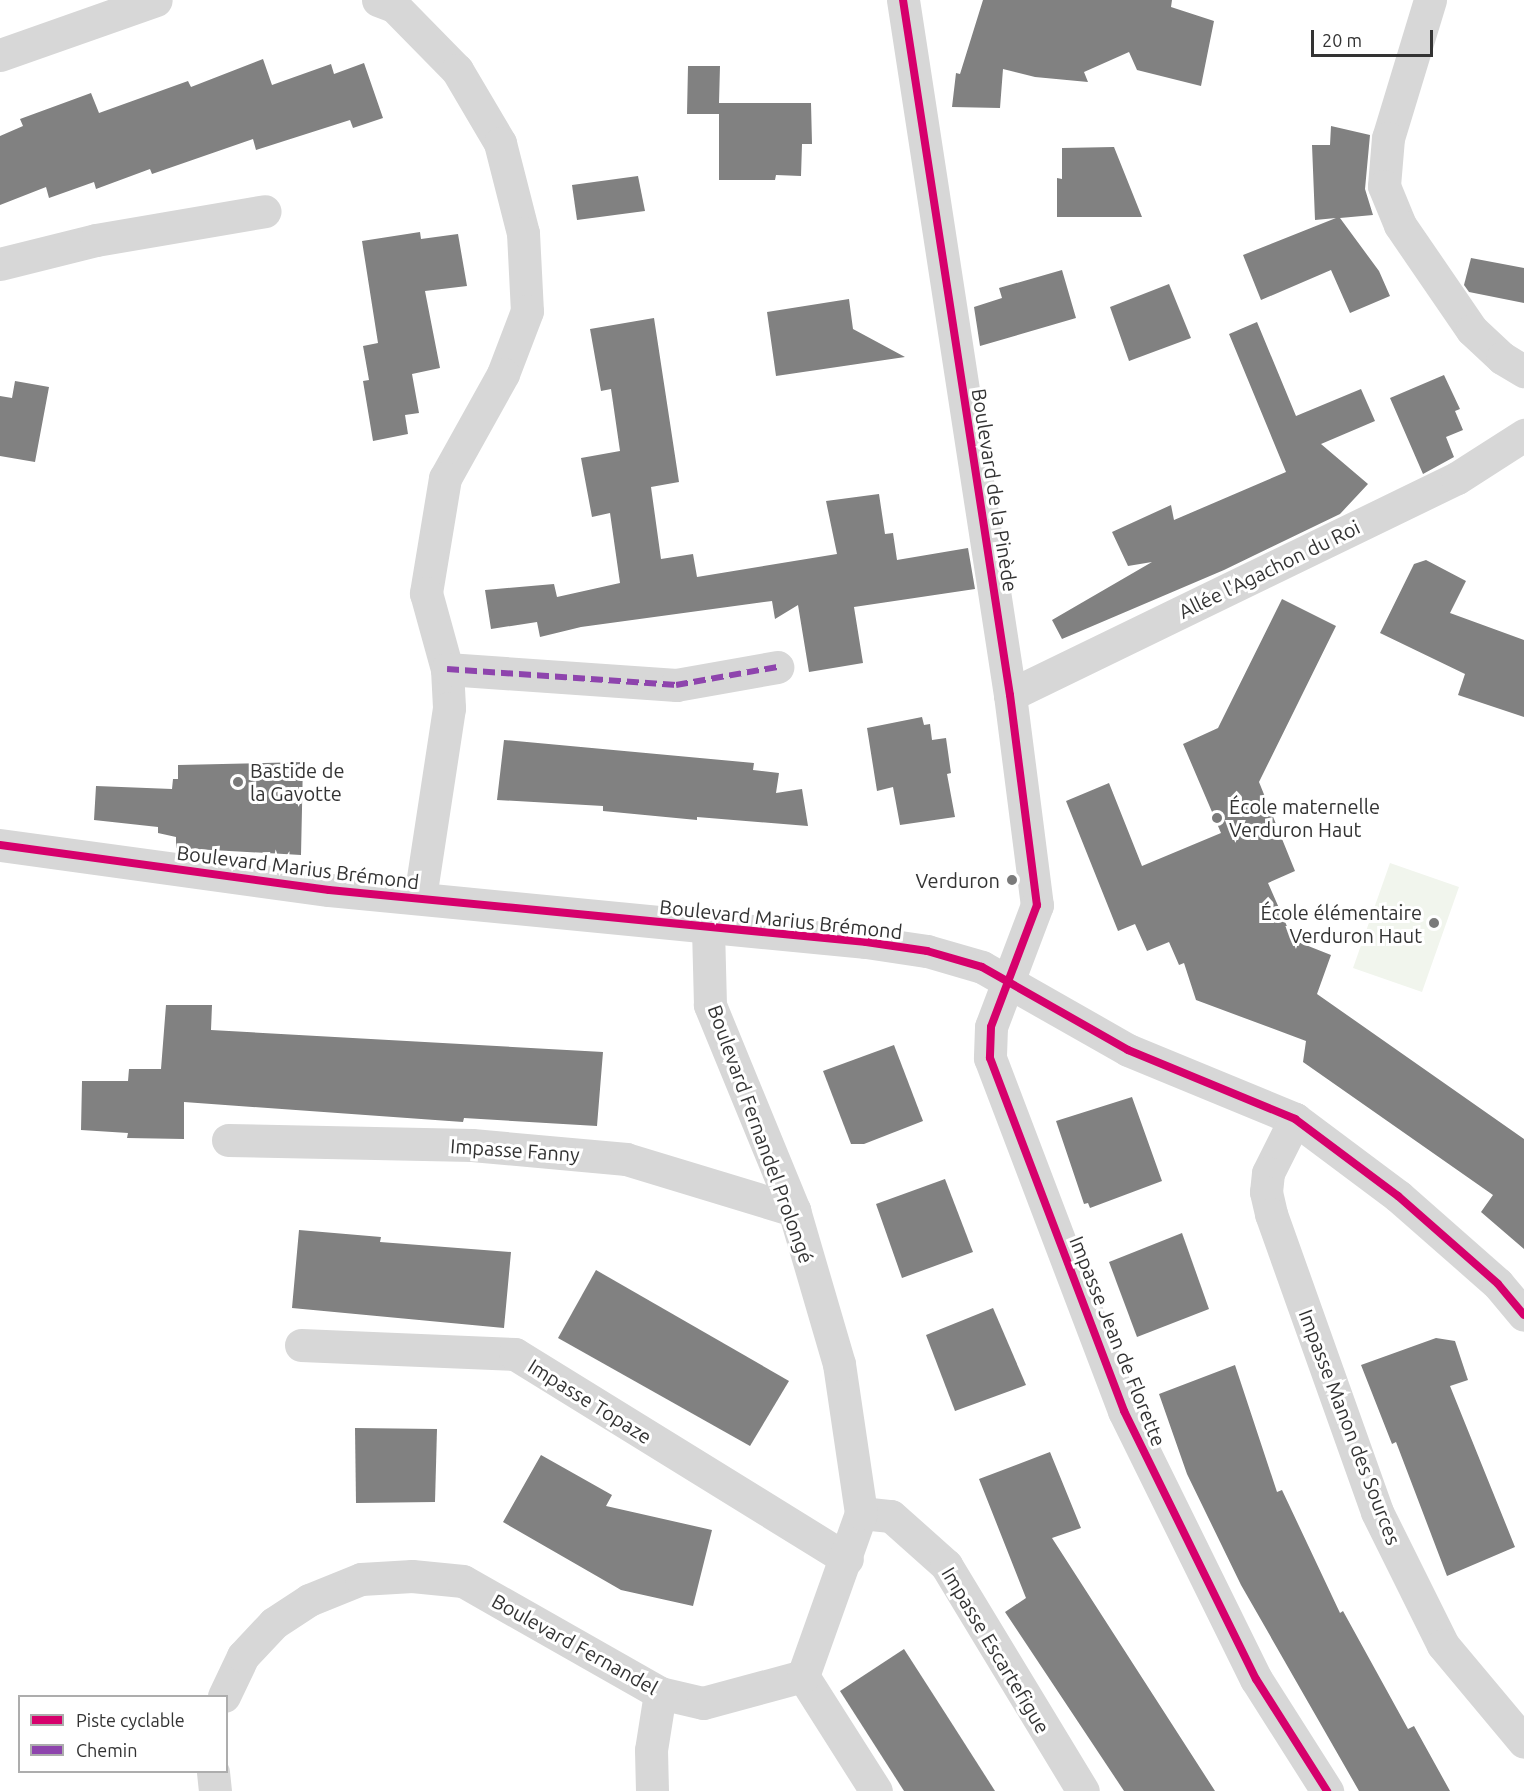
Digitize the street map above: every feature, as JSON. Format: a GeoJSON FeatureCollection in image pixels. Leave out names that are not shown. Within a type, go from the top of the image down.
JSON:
{"type":"FeatureCollection","features":[{"type":"Feature","properties":{"kind":"street"},"geometry":{"type":"LineString","coordinates":[[0,55],[156,0]]}},
{"type":"Feature","properties":{"kind":"street"},"geometry":{"type":"LineString","coordinates":[[378,0],[394,6],[457,70],[500,142],[523,233],[527,311],[503,374],[445,478],[426,593],[447,669],[449,708],[420,898]]}},
{"type":"Feature","properties":{"kind":"street","name":"Boulevard de la Pinède"},"geometry":{"type":"LineString","coordinates":[[903,0],[1010,695],[1036,905],[1008,981]]}},
{"type":"Feature","properties":{"kind":"street"},"geometry":{"type":"LineString","coordinates":[[1431,0],[1388,138],[1384,186],[1400,225],[1472,330],[1502,358],[1524,371]]}},
{"type":"Feature","properties":{"kind":"street"},"geometry":{"type":"LineString","coordinates":[[0,264],[96,240],[265,211]]}},
{"type":"Feature","properties":{"kind":"street","name":"Allée l'Agachon du Roi"},"geometry":{"type":"LineString","coordinates":[[1010,695],[1458,478],[1524,435]]}},
{"type":"Feature","properties":{"kind":"street"},"geometry":{"type":"LineString","coordinates":[[447,669],[676,685],[777,667]]}},
{"type":"Feature","properties":{"kind":"street","name":"Boulevard Marius Brémond"},"geometry":{"type":"LineString","coordinates":[[0,845],[328,890],[708,929],[866,942],[927,951],[982,967],[1128,1050],[1295,1119],[1398,1196],[1498,1284],[1524,1315]]}},
{"type":"Feature","properties":{"kind":"street","name":"Boulevard Fernandel Prolongé"},"geometry":{"type":"LineString","coordinates":[[708,929],[710,1005],[794,1210],[839,1364],[861,1513]]}},
{"type":"Feature","properties":{"kind":"street","name":"Impasse Jean de Florette"},"geometry":{"type":"LineString","coordinates":[[1008,981],[990,1034],[990,1058],[1124,1412],[1256,1679],[1327,1791]]}},
{"type":"Feature","properties":{"kind":"street","name":"Impasse Manon des Sources"},"geometry":{"type":"LineString","coordinates":[[1295,1119],[1268,1173],[1268,1203],[1377,1512],[1443,1645],[1524,1742]]}},
{"type":"Feature","properties":{"kind":"street","name":"Impasse Fanny"},"geometry":{"type":"LineString","coordinates":[[228,1140],[472,1145],[626,1159],[794,1210]]}},
{"type":"Feature","properties":{"kind":"street","name":"Impasse Topaze"},"geometry":{"type":"LineString","coordinates":[[301,1345],[515,1354],[847,1559]]}},
{"type":"Feature","properties":{"kind":"street"},"geometry":{"type":"LineString","coordinates":[[861,1513],[847,1559],[803,1676],[876,1791]]}},
{"type":"Feature","properties":{"kind":"street","name":"Impasse Escartefigue"},"geometry":{"type":"LineString","coordinates":[[861,1513],[891,1516],[946,1565],[1083,1791]]}},
{"type":"Feature","properties":{"kind":"street","name":"Boulevard Fernandel"},"geometry":{"type":"LineString","coordinates":[[224,1695],[243,1656],[274,1623],[300,1606],[361,1579],[412,1576],[463,1581],[660,1693],[704,1703],[803,1676]]}},
{"type":"Feature","properties":{"kind":"street"},"geometry":{"type":"LineString","coordinates":[[652,1791],[651,1750],[660,1693]]}},
{"type":"Feature","properties":{"kind":"street"},"geometry":{"type":"LineString","coordinates":[[213,1773],[215,1791]]}},
{"type":"Feature","properties":{"kind":"shaded area"},"geometry":{"type":"Polygon","coordinates":[[[1390,863],[1459,887],[1422,992],[1353,968],[1390,863]]]}},
{"type":"Feature","properties":{"kind":"building"},"geometry":{"type":"Polygon","coordinates":[[[983,0],[1172,0],[1171,7],[1214,21],[1201,86],[1137,70],[1129,52],[1084,72],[1088,82],[1035,77],[1003,69],[1000,108],[952,107],[956,73],[960,74],[983,0]]]}},
{"type":"Feature","properties":{"kind":"building"},"geometry":{"type":"Polygon","coordinates":[[[263,59],[272,85],[331,64],[334,74],[364,63],[383,118],[353,128],[350,120],[256,150],[253,139],[152,174],[150,169],[96,189],[94,182],[49,198],[46,187],[0,205],[0,136],[23,126],[20,119],[91,93],[99,113],[188,81],[191,87],[263,59]]]}},
{"type":"Feature","properties":{"kind":"building"},"geometry":{"type":"Polygon","coordinates":[[[688,66],[720,66],[719,103],[811,103],[812,144],[802,144],[801,176],[776,175],[775,180],[719,180],[719,114],[687,114],[688,66]]]}},
{"type":"Feature","properties":{"kind":"building"},"geometry":{"type":"Polygon","coordinates":[[[1331,126],[1370,135],[1365,189],[1373,215],[1340,218],[1379,271],[1390,296],[1350,313],[1331,270],[1261,300],[1243,255],[1336,218],[1315,220],[1312,145],[1330,145],[1331,126]]]}},
{"type":"Feature","properties":{"kind":"building"},"geometry":{"type":"Polygon","coordinates":[[[1114,147],[1142,217],[1057,217],[1057,178],[1062,179],[1062,148],[1114,147]]]}},
{"type":"Feature","properties":{"kind":"building"},"geometry":{"type":"Polygon","coordinates":[[[638,176],[645,211],[577,220],[572,185],[638,176]]]}},
{"type":"Feature","properties":{"kind":"building"},"geometry":{"type":"Polygon","coordinates":[[[420,232],[421,239],[458,234],[467,286],[425,291],[440,368],[412,374],[419,413],[405,415],[408,434],[373,441],[363,381],[369,380],[363,346],[378,343],[362,241],[420,232]]]}},
{"type":"Feature","properties":{"kind":"building"},"geometry":{"type":"Polygon","coordinates":[[[1471,258],[1524,268],[1524,303],[1469,292],[1464,285],[1471,258]]]}},
{"type":"Feature","properties":{"kind":"building"},"geometry":{"type":"Polygon","coordinates":[[[1062,270],[1076,318],[980,346],[974,307],[1002,298],[999,288],[1062,270]]]}},
{"type":"Feature","properties":{"kind":"building"},"geometry":{"type":"Polygon","coordinates":[[[1169,284],[1191,338],[1129,361],[1110,307],[1169,284]]]}},
{"type":"Feature","properties":{"kind":"building"},"geometry":{"type":"Polygon","coordinates":[[[849,299],[853,329],[905,357],[776,376],[767,312],[849,299]]]}},
{"type":"Feature","properties":{"kind":"building"},"geometry":{"type":"Polygon","coordinates":[[[654,318],[679,482],[651,487],[661,559],[693,554],[697,577],[837,554],[826,501],[879,494],[885,534],[893,533],[897,560],[968,548],[975,589],[854,607],[863,663],[809,672],[798,605],[775,619],[772,601],[581,627],[540,637],[537,622],[491,629],[485,590],[554,584],[557,597],[620,583],[610,513],[592,517],[581,458],[620,451],[611,389],[601,391],[590,329],[654,318]]]}},
{"type":"Feature","properties":{"kind":"building"},"geometry":{"type":"Polygon","coordinates":[[[1257,322],[1296,416],[1361,389],[1375,421],[1321,444],[1368,484],[1340,514],[1224,570],[1062,639],[1052,620],[1152,562],[1128,566],[1112,532],[1171,505],[1174,520],[1286,472],[1229,334],[1257,322]]]}},
{"type":"Feature","properties":{"kind":"building"},"geometry":{"type":"Polygon","coordinates":[[[1444,375],[1460,409],[1455,411],[1463,430],[1446,437],[1454,457],[1423,474],[1390,398],[1444,375]]]}},
{"type":"Feature","properties":{"kind":"building"},"geometry":{"type":"Polygon","coordinates":[[[15,381],[49,387],[35,462],[0,456],[0,396],[12,398],[15,381]]]}},
{"type":"Feature","properties":{"kind":"building"},"geometry":{"type":"Polygon","coordinates":[[[1426,560],[1466,581],[1450,613],[1524,640],[1524,717],[1458,695],[1465,674],[1380,633],[1414,564],[1426,560]]]}},
{"type":"Feature","properties":{"kind":"building"},"geometry":{"type":"Polygon","coordinates":[[[1282,599],[1336,626],[1259,782],[1295,871],[1268,883],[1293,940],[1331,955],[1317,994],[1524,1139],[1524,1249],[1481,1212],[1493,1195],[1303,1062],[1306,1041],[1196,1000],[1184,963],[1179,965],[1169,942],[1147,951],[1135,924],[1118,931],[1066,801],[1109,783],[1142,866],[1221,833],[1183,744],[1218,728],[1282,599]]]}},
{"type":"Feature","properties":{"kind":"building"},"geometry":{"type":"Polygon","coordinates":[[[922,717],[924,725],[930,724],[932,740],[946,738],[951,773],[947,774],[955,817],[900,825],[893,787],[877,791],[867,728],[922,717]]]}},
{"type":"Feature","properties":{"kind":"building"},"geometry":{"type":"Polygon","coordinates":[[[504,740],[754,763],[753,770],[779,773],[776,793],[802,789],[808,826],[697,817],[697,820],[603,811],[603,806],[497,800],[504,740]]]}},
{"type":"Feature","properties":{"kind":"building","name":"Bastide de la Gavotte"},"geometry":{"type":"Polygon","coordinates":[[[303,762],[301,855],[176,848],[176,837],[158,833],[158,827],[94,820],[96,786],[172,789],[173,779],[178,779],[178,765],[303,762]]]}},
{"type":"Feature","properties":{"kind":"building"},"geometry":{"type":"Polygon","coordinates":[[[166,1005],[212,1005],[211,1030],[603,1052],[597,1126],[464,1118],[463,1122],[184,1102],[184,1139],[127,1138],[128,1133],[81,1130],[82,1081],[128,1081],[129,1069],[161,1069],[166,1005]]]}},
{"type":"Feature","properties":{"kind":"building"},"geometry":{"type":"Polygon","coordinates":[[[894,1045],[923,1121],[864,1144],[851,1144],[823,1071],[894,1045]]]}},
{"type":"Feature","properties":{"kind":"building"},"geometry":{"type":"Polygon","coordinates":[[[1132,1097],[1162,1181],[1090,1208],[1088,1203],[1084,1204],[1056,1121],[1132,1097]]]}},
{"type":"Feature","properties":{"kind":"building"},"geometry":{"type":"Polygon","coordinates":[[[945,1179],[973,1252],[902,1278],[876,1204],[945,1179]]]}},
{"type":"Feature","properties":{"kind":"building"},"geometry":{"type":"Polygon","coordinates":[[[299,1230],[381,1237],[380,1242],[511,1252],[504,1328],[292,1308],[299,1230]]]}},
{"type":"Feature","properties":{"kind":"building"},"geometry":{"type":"Polygon","coordinates":[[[1182,1233],[1209,1309],[1137,1337],[1109,1262],[1182,1233]]]}},
{"type":"Feature","properties":{"kind":"building"},"geometry":{"type":"Polygon","coordinates":[[[596,1270],[789,1381],[750,1446],[558,1338],[596,1270]]]}},
{"type":"Feature","properties":{"kind":"building"},"geometry":{"type":"Polygon","coordinates":[[[993,1308],[1026,1385],[955,1411],[926,1335],[993,1308]]]}},
{"type":"Feature","properties":{"kind":"building"},"geometry":{"type":"Polygon","coordinates":[[[1436,1338],[1455,1341],[1468,1380],[1450,1386],[1515,1547],[1447,1576],[1396,1442],[1392,1444],[1361,1365],[1436,1338]]]}},
{"type":"Feature","properties":{"kind":"building"},"geometry":{"type":"Polygon","coordinates":[[[1235,1365],[1277,1492],[1282,1490],[1340,1613],[1343,1611],[1408,1729],[1414,1726],[1450,1791],[1359,1791],[1241,1585],[1187,1474],[1159,1394],[1235,1365]]]}},
{"type":"Feature","properties":{"kind":"building"},"geometry":{"type":"Polygon","coordinates":[[[355,1428],[437,1429],[435,1502],[356,1503],[355,1428]]]}},
{"type":"Feature","properties":{"kind":"building"},"geometry":{"type":"Polygon","coordinates":[[[1050,1452],[1081,1528],[1052,1538],[1215,1791],[1124,1791],[1005,1612],[1026,1598],[979,1479],[1050,1452]]]}},
{"type":"Feature","properties":{"kind":"building"},"geometry":{"type":"Polygon","coordinates":[[[541,1455],[612,1495],[606,1506],[712,1530],[693,1606],[621,1590],[503,1522],[541,1455]]]}},
{"type":"Feature","properties":{"kind":"building"},"geometry":{"type":"Polygon","coordinates":[[[904,1649],[995,1791],[904,1791],[840,1691],[904,1649]]]}},
{"type":"Feature","properties":{"kind":"marked path"},"geometry":{"type":"LineString","coordinates":[[447,669],[676,685],[777,667]]}},
{"type":"Feature","properties":{"kind":"cycle path"},"geometry":{"type":"LineString","coordinates":[[903,0],[1010,695],[1037,905],[991,1027],[990,1058],[1124,1411],[1256,1679],[1327,1791]]}},
{"type":"Feature","properties":{"kind":"cycle path"},"geometry":{"type":"LineString","coordinates":[[0,845],[329,890],[866,942],[927,951],[982,967],[1128,1050],[1295,1119],[1398,1196],[1498,1284],[1524,1315]]}},
{"type":"Feature","properties":{"kind":"place","name":"Bastide de la Gavotte"},"geometry":{"type":"Point","coordinates":[238,782]}},
{"type":"Feature","properties":{"kind":"place","name":"École maternelle Verduron Haut"},"geometry":{"type":"Point","coordinates":[1217,818]}},
{"type":"Feature","properties":{"kind":"place","name":"Verduron"},"geometry":{"type":"Point","coordinates":[1012,880]}},
{"type":"Feature","properties":{"kind":"place","name":"École élémentaire Verduron Haut"},"geometry":{"type":"Point","coordinates":[1434,923]}}]}
